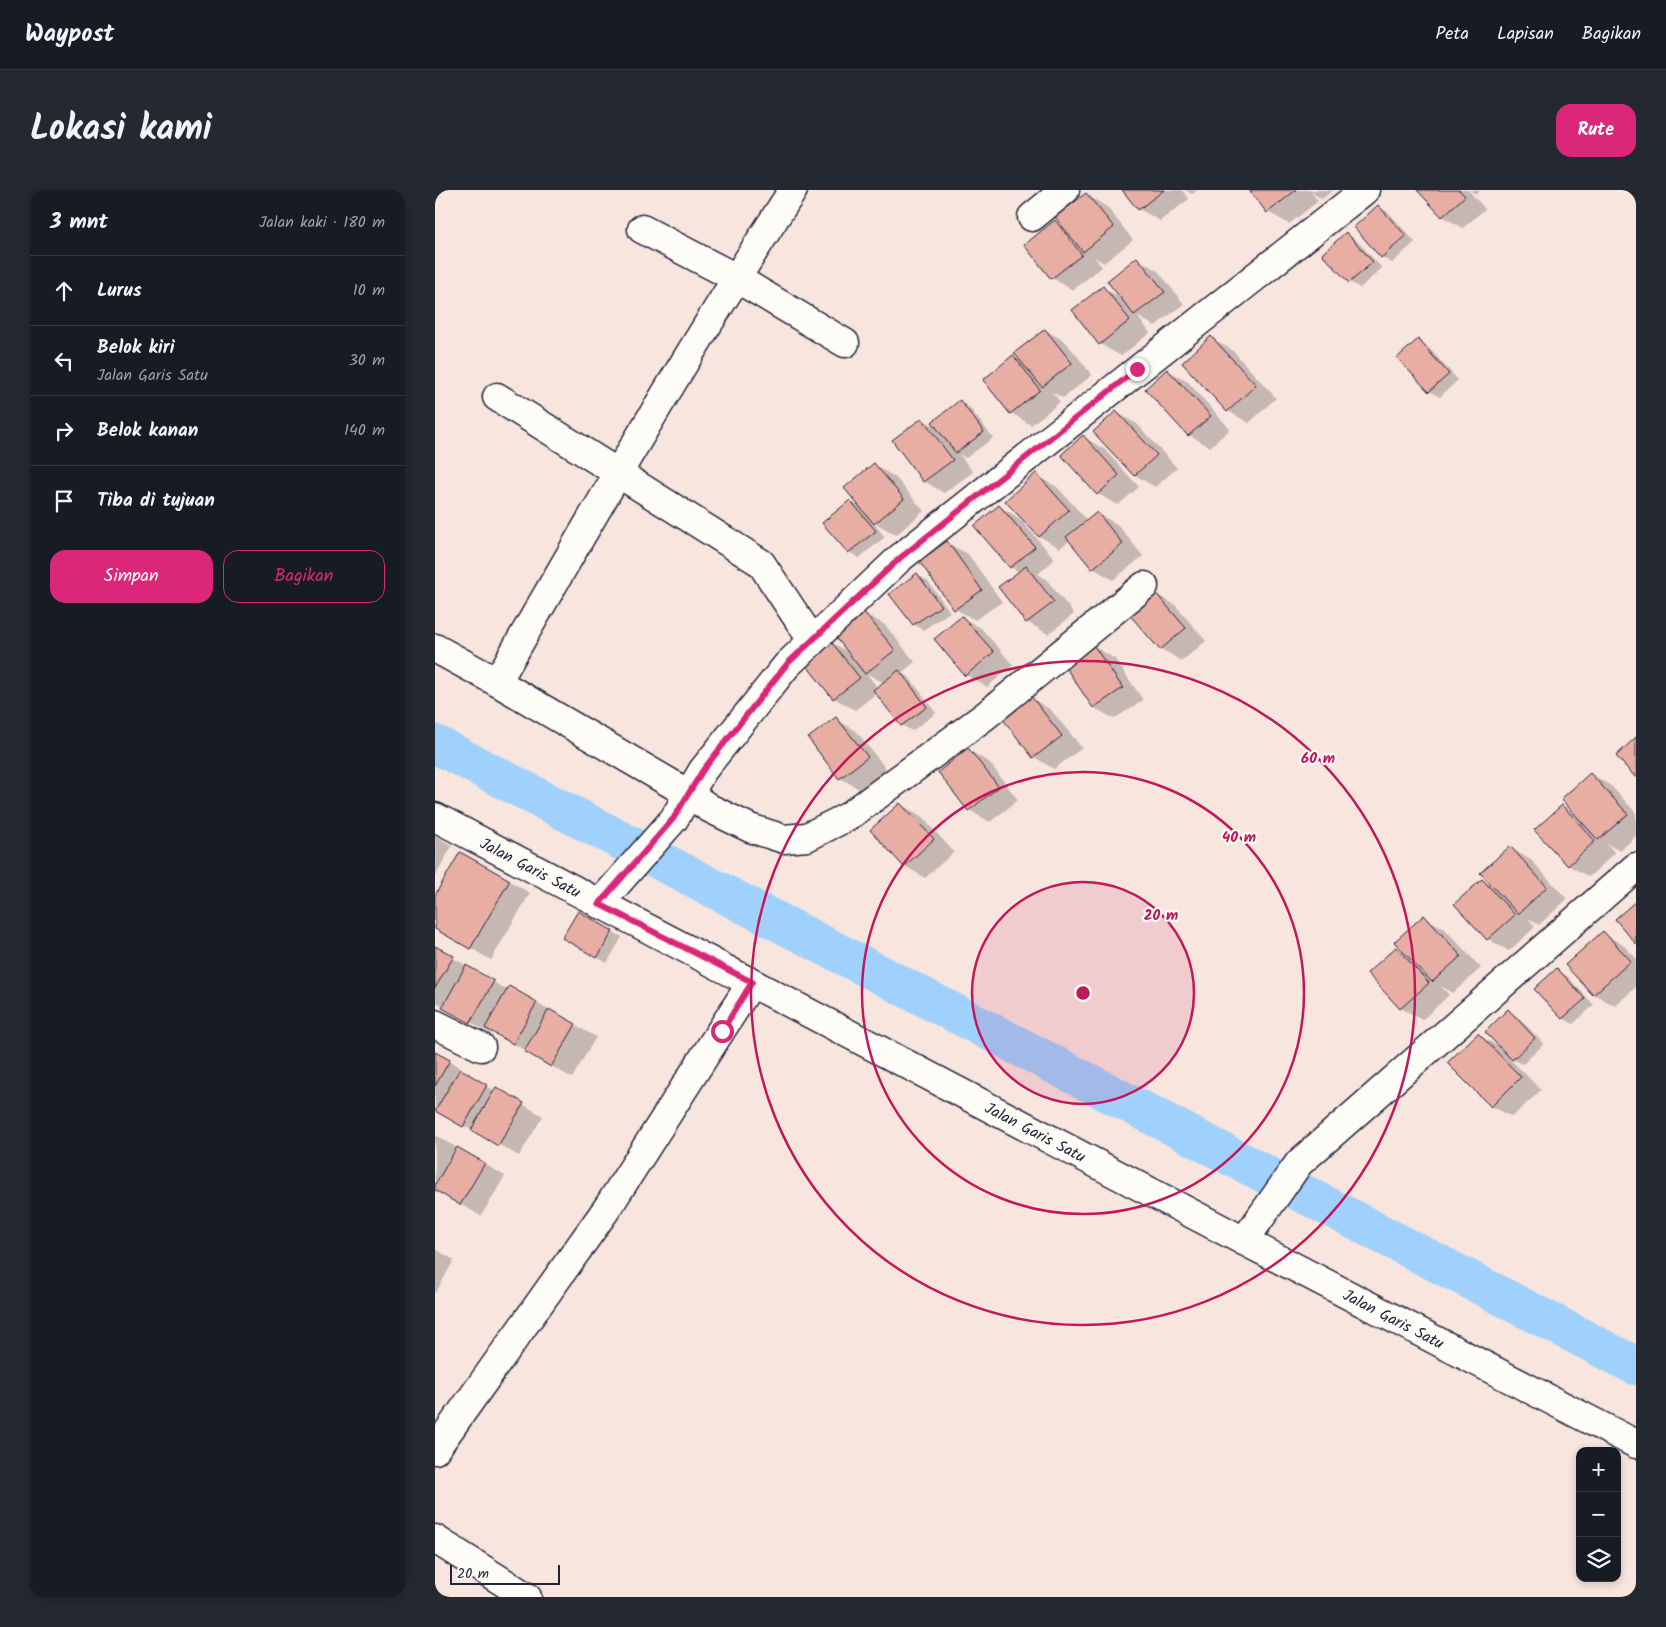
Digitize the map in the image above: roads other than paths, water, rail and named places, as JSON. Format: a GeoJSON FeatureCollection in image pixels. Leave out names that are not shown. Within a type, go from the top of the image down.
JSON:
{"type":"FeatureCollection","features":[{"type":"Feature","properties":{"kind":"street"},"geometry":{"type":"LineString","coordinates":[[497,682],[617,473],[736,278],[793,190]]}},
{"type":"Feature","properties":{"kind":"street"},"geometry":{"type":"LineString","coordinates":[[1032,217],[1065,190]]}},
{"type":"Feature","properties":{"kind":"street"},"geometry":{"type":"LineString","coordinates":[[599,904],[673,819],[703,770],[787,664],[812,640],[900,558],[1365,190]]}},
{"type":"Feature","properties":{"kind":"street"},"geometry":{"type":"LineString","coordinates":[[642,229],[736,278],[845,343]]}},
{"type":"Feature","properties":{"kind":"street"},"geometry":{"type":"LineString","coordinates":[[497,397],[761,563],[812,640]]}},
{"type":"Feature","properties":{"kind":"street"},"geometry":{"type":"LineString","coordinates":[[435,648],[689,794],[709,808],[750,828],[783,839],[807,837],[849,816],[985,716],[1144,586]]}},
{"type":"Feature","properties":{"kind":"street","name":"Jalan Garis Satu"},"geometry":{"type":"LineString","coordinates":[[435,816],[599,904],[1250,1233],[1636,1444]]}},
{"type":"Feature","properties":{"kind":"street"},"geometry":{"type":"LineString","coordinates":[[1250,1233],[1299,1163],[1636,867]]}},
{"type":"Feature","properties":{"kind":"street"},"geometry":{"type":"LineString","coordinates":[[435,1450],[608,1208],[752,982]]}},
{"type":"Feature","properties":{"kind":"street"},"geometry":{"type":"LineString","coordinates":[[435,1024],[481,1047]]}},
{"type":"Feature","properties":{"kind":"street"},"geometry":{"type":"LineString","coordinates":[[435,1539],[527,1597]]}},
{"type":"Feature","properties":{"kind":"waterway"},"geometry":{"type":"LineString","coordinates":[[435,744],[1636,1366]]}}]}
